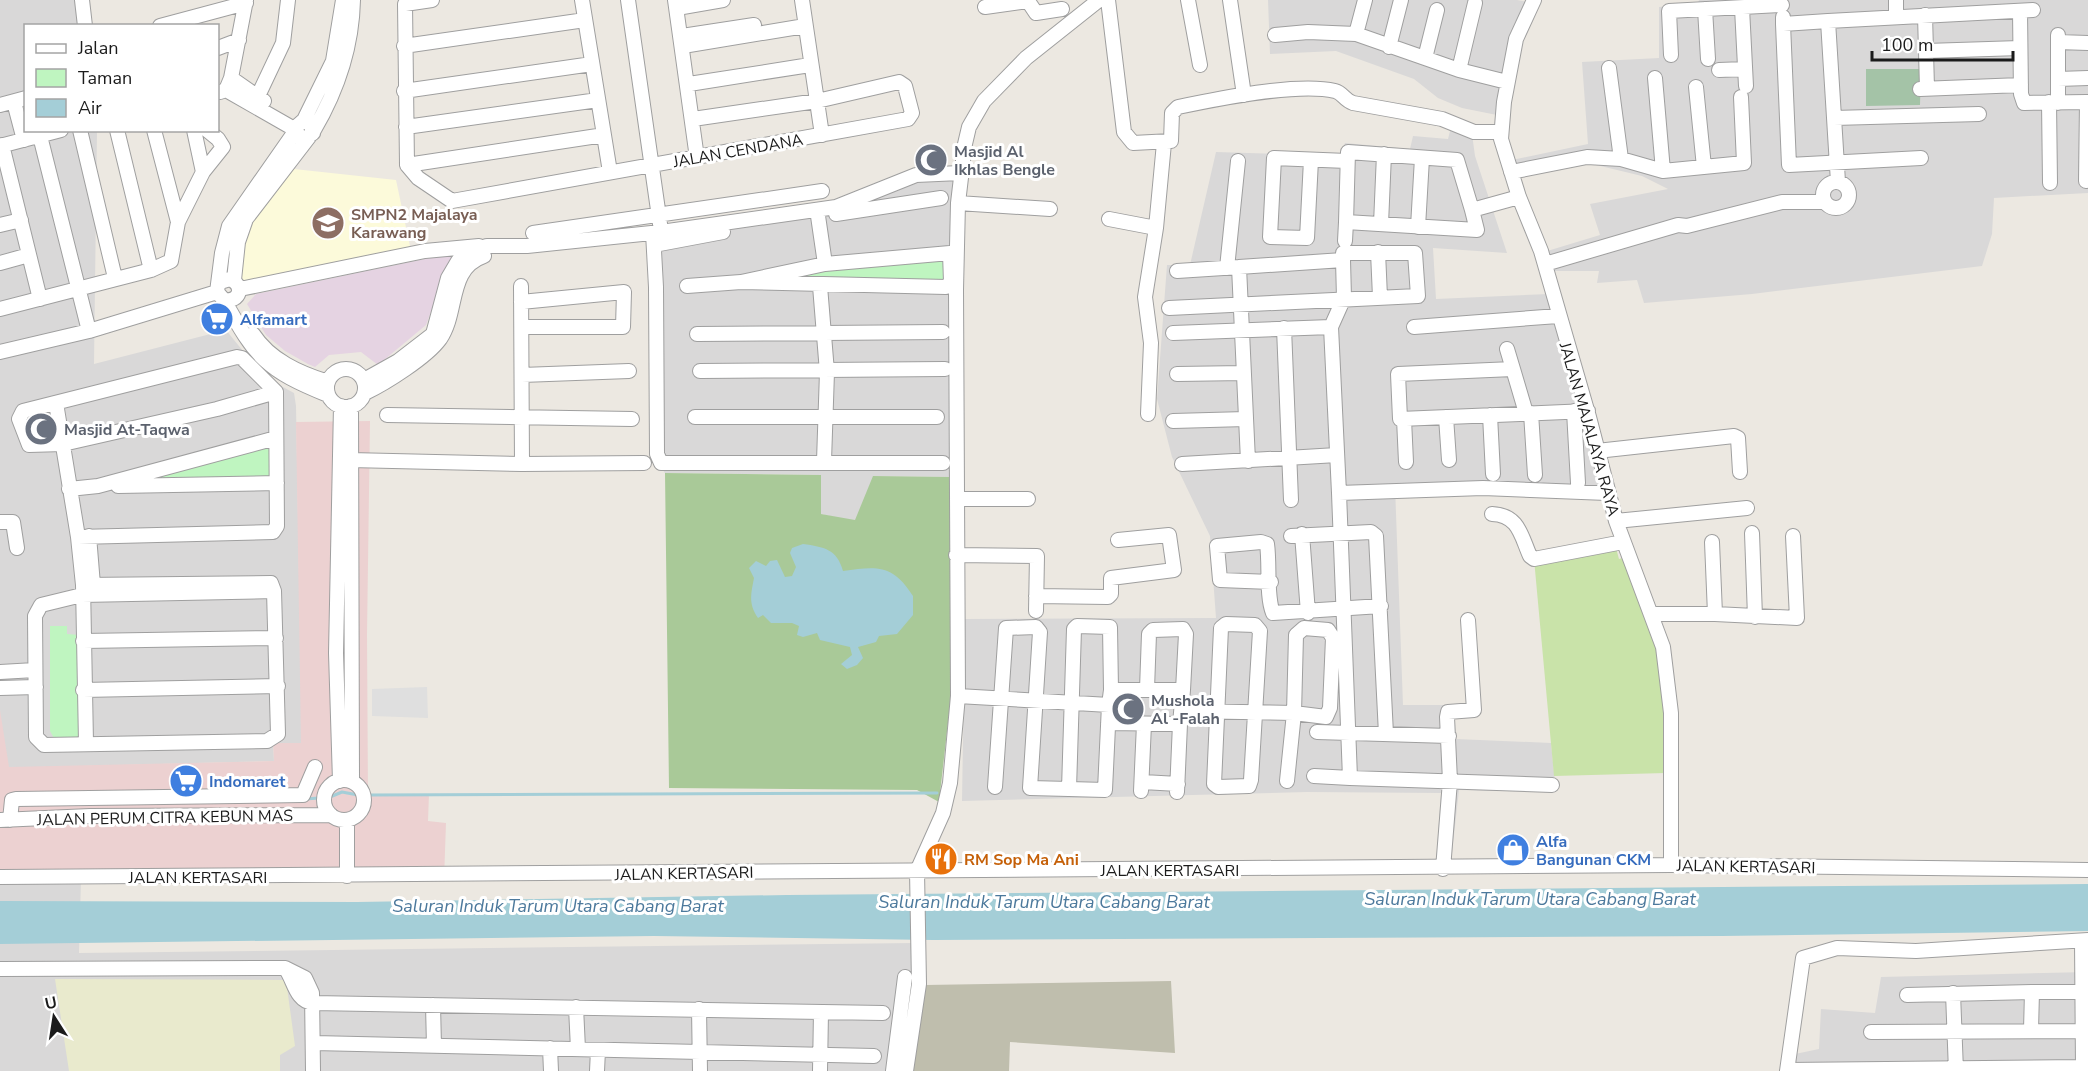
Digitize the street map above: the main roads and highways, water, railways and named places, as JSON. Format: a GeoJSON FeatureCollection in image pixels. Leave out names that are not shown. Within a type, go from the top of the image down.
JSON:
{"type":"FeatureCollection","features":[{"type":"Feature","properties":{"kind":"water"},"geometry":{"type":"Polygon","coordinates":[[[803,544],[829,550],[837,558],[843,571],[875,568],[891,573],[906,586],[913,596],[913,615],[897,634],[879,636],[876,642],[858,647],[863,658],[857,665],[847,669],[841,664],[852,655],[850,647],[820,640],[817,633],[803,637],[797,635],[799,626],[792,623],[771,623],[763,615],[758,618],[753,608],[751,594],[754,578],[749,568],[756,561],[766,566],[770,561],[777,560],[785,577],[792,576],[796,567],[790,553],[792,548],[803,544]]]}},
{"type":"Feature","properties":{"kind":"water","name":"Saluran Induk Tarum Utara Cabang Barat"},"geometry":{"type":"Polygon","coordinates":[[[2088,884],[2088,931],[1721,936],[933,940],[654,936],[0,944],[0,901],[357,902],[787,895],[2088,884]]]}},
{"type":"Feature","properties":{"kind":"waterway"},"geometry":{"type":"LineString","coordinates":[[330,797],[342,792],[358,795]]}},
{"type":"Feature","properties":{"kind":"waterway"},"geometry":{"type":"LineString","coordinates":[[369,795],[937,793]]}},
{"type":"Feature","properties":{"kind":"waterway"},"geometry":{"type":"LineString","coordinates":[[305,799],[319,798]]}},
{"type":"Feature","properties":{"kind":"place","name":"Masjid Al Ikhlas Bengle"},"geometry":{"type":"Point","coordinates":[931,160]}},
{"type":"Feature","properties":{"kind":"place","name":"SMPN2 Majalaya Karawang"},"geometry":{"type":"Point","coordinates":[328,223]}},
{"type":"Feature","properties":{"kind":"place","name":"Alfamart"},"geometry":{"type":"Point","coordinates":[217,319]}},
{"type":"Feature","properties":{"kind":"place","name":"Masjid At-Taqwa"},"geometry":{"type":"Point","coordinates":[41,429]}},
{"type":"Feature","properties":{"kind":"place","name":"Mushola Al -Falah"},"geometry":{"type":"Point","coordinates":[1128,709]}},
{"type":"Feature","properties":{"kind":"place","name":"Indomaret"},"geometry":{"type":"Point","coordinates":[186,781]}},
{"type":"Feature","properties":{"kind":"place","name":"Alfa Bangunan CKM"},"geometry":{"type":"Point","coordinates":[1513,850]}},
{"type":"Feature","properties":{"kind":"place","name":"RM Sop Ma Ani"},"geometry":{"type":"Point","coordinates":[941,859]}}]}
